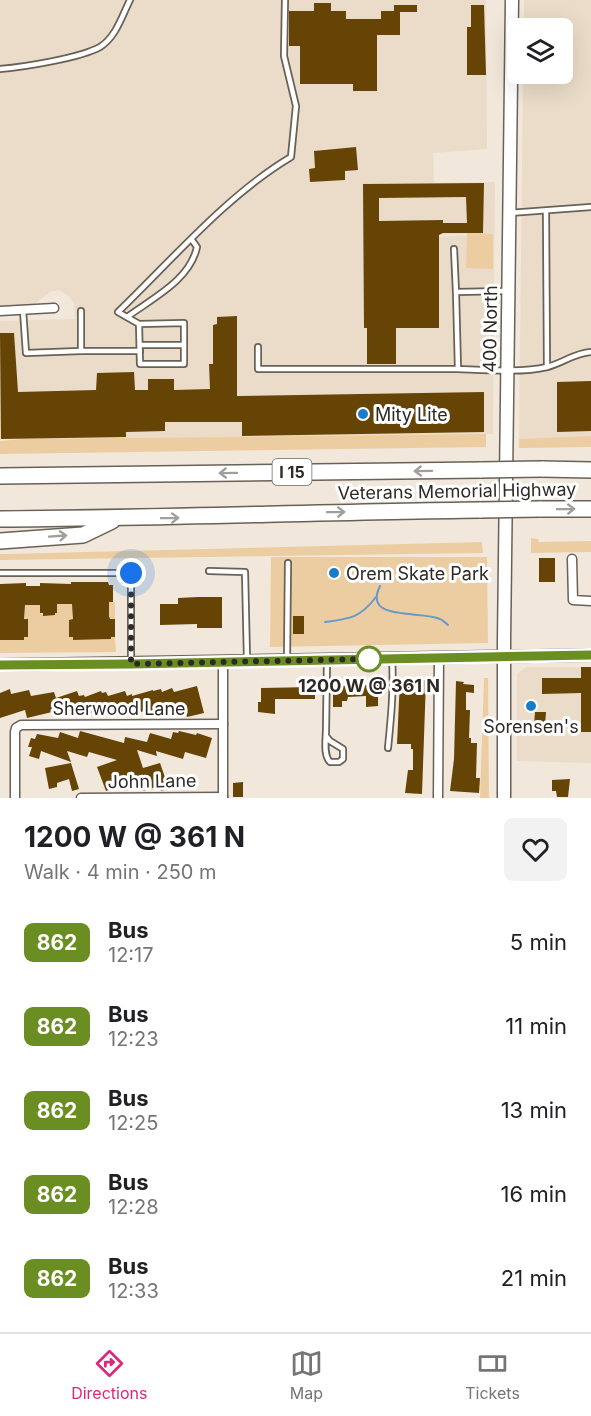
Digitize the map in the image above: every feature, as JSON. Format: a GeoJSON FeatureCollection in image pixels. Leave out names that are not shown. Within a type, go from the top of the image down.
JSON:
{"type":"FeatureCollection","features":[{"type":"Feature","properties":{"kind":"highway","name":"Veterans Memorial Highway"},"geometry":{"type":"LineString","coordinates":[[0,476],[591,470]]}},
{"type":"Feature","properties":{"kind":"highway","name":"Veterans Memorial Highway"},"geometry":{"type":"LineString","coordinates":[[0,519],[118,519],[277,513],[591,509]]}},
{"type":"Feature","properties":{"kind":"highway"},"geometry":{"type":"LineString","coordinates":[[0,541],[83,535],[118,519]]}},
{"type":"Feature","properties":{"kind":"main road","name":"400 North"},"geometry":{"type":"LineString","coordinates":[[504,798],[512,0]]}},
{"type":"Feature","properties":{"kind":"street"},"geometry":{"type":"LineString","coordinates":[[0,311],[54,308]]}},
{"type":"Feature","properties":{"kind":"street"},"geometry":{"type":"LineString","coordinates":[[572,559],[573,600],[591,601]]}},
{"type":"Feature","properties":{"kind":"street"},"geometry":{"type":"LineString","coordinates":[[0,665],[591,655]]}},
{"type":"Feature","properties":{"kind":"street"},"geometry":{"type":"LineString","coordinates":[[438,798],[439,658]]}},
{"type":"Feature","properties":{"kind":"street"},"geometry":{"type":"LineString","coordinates":[[223,662],[223,797]]}},
{"type":"Feature","properties":{"kind":"street","name":"Sherwood Lane"},"geometry":{"type":"LineString","coordinates":[[15,798],[16,728],[21,725],[223,724]]}},
{"type":"Feature","properties":{"kind":"street","name":"John Lane"},"geometry":{"type":"LineString","coordinates":[[81,798],[223,797]]}},
{"type":"Feature","properties":{"kind":"lane"},"geometry":{"type":"LineString","coordinates":[[0,69],[25,67],[100,46],[115,31],[130,0]]}},
{"type":"Feature","properties":{"kind":"lane"},"geometry":{"type":"LineString","coordinates":[[140,324],[140,364],[184,364],[184,323],[140,324],[118,312],[242,192],[266,172],[291,157],[296,106],[284,56],[285,0]]}},
{"type":"Feature","properties":{"kind":"lane"},"geometry":{"type":"LineString","coordinates":[[509,213],[591,207]]}},
{"type":"Feature","properties":{"kind":"lane"},"geometry":{"type":"LineString","coordinates":[[546,211],[547,367]]}},
{"type":"Feature","properties":{"kind":"lane"},"geometry":{"type":"LineString","coordinates":[[127,317],[183,275],[195,258],[197,247],[192,240]]}},
{"type":"Feature","properties":{"kind":"lane"},"geometry":{"type":"LineString","coordinates":[[454,249],[458,369]]}},
{"type":"Feature","properties":{"kind":"lane"},"geometry":{"type":"LineString","coordinates":[[456,292],[509,291]]}},
{"type":"Feature","properties":{"kind":"lane"},"geometry":{"type":"LineString","coordinates":[[23,310],[26,353],[184,345]]}},
{"type":"Feature","properties":{"kind":"lane"},"geometry":{"type":"LineString","coordinates":[[81,311],[81,351]]}},
{"type":"Feature","properties":{"kind":"lane"},"geometry":{"type":"LineString","coordinates":[[258,348],[258,369],[508,370],[547,367],[579,353],[591,352]]}},
{"type":"Feature","properties":{"kind":"lane"},"geometry":{"type":"LineString","coordinates":[[287,661],[288,563]]}},
{"type":"Feature","properties":{"kind":"lane"},"geometry":{"type":"LineString","coordinates":[[208,571],[245,572],[247,662]]}},
{"type":"Feature","properties":{"kind":"lane"},"geometry":{"type":"LineString","coordinates":[[0,573],[131,573],[131,664]]}},
{"type":"Feature","properties":{"kind":"lane"},"geometry":{"type":"LineString","coordinates":[[388,748],[394,683],[392,659]]}},
{"type":"Feature","properties":{"kind":"lane"},"geometry":{"type":"LineString","coordinates":[[326,736],[343,749],[343,759],[339,762],[330,762],[327,758],[326,736],[327,660]]}},
{"type":"Feature","properties":{"kind":"shaded area"},"geometry":{"type":"Polygon","coordinates":[[[0,0],[486,0],[487,149],[433,153],[434,183],[495,182],[493,434],[0,439],[0,321],[75,319],[74,304],[70,297],[59,290],[50,292],[33,305],[0,306],[0,0]],[[472,235],[364,236],[364,241],[472,235]]]}},
{"type":"Feature","properties":{"kind":"shaded area"},"geometry":{"type":"Polygon","coordinates":[[[524,0],[591,0],[591,438],[519,439],[523,84],[573,84],[573,18],[524,18],[524,0]]]}},
{"type":"Feature","properties":{"kind":"shaded area"},"geometry":{"type":"Polygon","coordinates":[[[467,233],[493,234],[493,269],[466,268],[467,233]]]}},
{"type":"Feature","properties":{"kind":"shaded area"},"geometry":{"type":"Polygon","coordinates":[[[486,434],[486,447],[0,454],[0,441],[22,439],[486,434]]]}},
{"type":"Feature","properties":{"kind":"shaded area"},"geometry":{"type":"Polygon","coordinates":[[[591,436],[591,447],[519,448],[519,439],[591,436]]]}},
{"type":"Feature","properties":{"kind":"shaded area"},"geometry":{"type":"Polygon","coordinates":[[[531,538],[538,539],[539,542],[591,541],[591,552],[531,553],[531,538]]]}},
{"type":"Feature","properties":{"kind":"shaded area"},"geometry":{"type":"Polygon","coordinates":[[[482,542],[483,553],[0,560],[0,554],[482,542]]]}},
{"type":"Feature","properties":{"kind":"shaded area"},"geometry":{"type":"Polygon","coordinates":[[[271,557],[487,557],[488,643],[270,647],[271,557]]]}},
{"type":"Feature","properties":{"kind":"shaded area"},"geometry":{"type":"Polygon","coordinates":[[[72,602],[72,605],[109,605],[109,602],[115,602],[115,619],[110,619],[110,616],[73,617],[69,620],[69,636],[73,637],[73,640],[115,637],[116,652],[0,653],[0,640],[23,640],[24,637],[28,637],[28,620],[0,606],[25,603],[40,605],[40,613],[54,615],[57,612],[57,604],[72,602]]]}},
{"type":"Feature","properties":{"kind":"shaded area"},"geometry":{"type":"Polygon","coordinates":[[[526,667],[591,667],[591,763],[517,761],[517,674],[526,667]]]}},
{"type":"Feature","properties":{"kind":"shaded area"},"geometry":{"type":"Polygon","coordinates":[[[484,678],[488,678],[489,798],[480,798],[484,678]]]}},
{"type":"Feature","properties":{"kind":"building"},"geometry":{"type":"Polygon","coordinates":[[[314,3],[331,3],[331,11],[346,11],[346,19],[381,19],[381,11],[394,11],[394,5],[417,5],[417,12],[400,12],[400,35],[377,35],[377,91],[353,91],[353,84],[300,84],[300,46],[289,46],[289,11],[314,11],[314,3]]]}},
{"type":"Feature","properties":{"kind":"building"},"geometry":{"type":"Polygon","coordinates":[[[471,5],[484,5],[486,75],[467,75],[467,27],[471,27],[471,5]]]}},
{"type":"Feature","properties":{"kind":"building"},"geometry":{"type":"Polygon","coordinates":[[[356,147],[358,170],[345,171],[345,180],[310,182],[309,169],[315,168],[314,151],[356,147]]]}},
{"type":"Feature","properties":{"kind":"building","name":"Mity Lite"},"geometry":{"type":"Polygon","coordinates":[[[484,183],[483,233],[443,233],[439,235],[439,328],[396,328],[396,364],[367,364],[367,328],[364,328],[363,184],[484,183]],[[466,197],[379,198],[379,221],[443,220],[443,223],[467,223],[466,197]]]}},
{"type":"Feature","properties":{"kind":"building"},"geometry":{"type":"Polygon","coordinates":[[[237,316],[237,396],[484,392],[484,432],[242,436],[242,422],[165,422],[165,431],[126,432],[126,437],[1,439],[0,333],[14,333],[18,392],[96,390],[97,373],[134,372],[135,390],[148,390],[148,379],[174,379],[174,390],[210,389],[209,364],[213,364],[213,325],[217,324],[217,317],[237,316]]]}},
{"type":"Feature","properties":{"kind":"building"},"geometry":{"type":"Polygon","coordinates":[[[591,381],[591,431],[557,432],[557,382],[591,381]]]}},
{"type":"Feature","properties":{"kind":"building"},"geometry":{"type":"Polygon","coordinates":[[[539,558],[555,558],[555,582],[539,582],[539,558]]]}},
{"type":"Feature","properties":{"kind":"building"},"geometry":{"type":"Polygon","coordinates":[[[71,582],[108,582],[109,585],[113,585],[113,602],[109,602],[109,616],[110,619],[115,619],[115,637],[73,640],[73,637],[69,637],[69,620],[73,619],[72,604],[57,604],[55,615],[43,616],[43,613],[40,613],[40,605],[25,605],[24,619],[28,619],[28,637],[24,637],[24,640],[0,640],[0,584],[26,583],[26,586],[40,586],[40,583],[71,584],[71,582]]]}},
{"type":"Feature","properties":{"kind":"building"},"geometry":{"type":"Polygon","coordinates":[[[222,597],[222,628],[197,628],[197,624],[160,625],[160,604],[178,604],[178,598],[222,597]]]}},
{"type":"Feature","properties":{"kind":"building"},"geometry":{"type":"Polygon","coordinates":[[[293,616],[304,616],[304,634],[293,634],[293,616]]]}},
{"type":"Feature","properties":{"kind":"building"},"geometry":{"type":"Polygon","coordinates":[[[581,667],[591,667],[591,732],[581,732],[581,693],[542,694],[542,678],[581,678],[581,667]]]}},
{"type":"Feature","properties":{"kind":"building"},"geometry":{"type":"Polygon","coordinates":[[[400,680],[426,680],[422,794],[405,793],[408,770],[413,770],[413,749],[411,749],[411,744],[397,744],[400,680]]]}},
{"type":"Feature","properties":{"kind":"building"},"geometry":{"type":"Polygon","coordinates":[[[456,681],[474,685],[474,693],[466,692],[466,710],[470,710],[469,738],[471,738],[471,743],[477,743],[476,778],[480,778],[479,793],[450,791],[454,759],[456,681]]]}},
{"type":"Feature","properties":{"kind":"building"},"geometry":{"type":"Polygon","coordinates":[[[378,685],[378,706],[366,707],[366,696],[348,697],[347,701],[342,701],[342,707],[333,707],[333,686],[378,685]]]}},
{"type":"Feature","properties":{"kind":"building"},"geometry":{"type":"Polygon","coordinates":[[[197,686],[204,713],[187,717],[185,710],[170,715],[169,711],[157,714],[156,710],[146,713],[146,710],[141,712],[140,710],[120,716],[117,705],[76,717],[73,707],[27,718],[25,710],[0,718],[0,693],[10,689],[11,694],[29,690],[31,696],[54,692],[56,698],[77,691],[79,696],[84,695],[85,697],[101,691],[106,692],[108,696],[125,691],[127,696],[132,694],[132,696],[153,690],[161,689],[162,692],[172,688],[174,692],[197,686]]]}},
{"type":"Feature","properties":{"kind":"building"},"geometry":{"type":"Polygon","coordinates":[[[315,687],[315,699],[275,699],[275,714],[258,712],[261,688],[315,687]]]}},
{"type":"Feature","properties":{"kind":"building"},"geometry":{"type":"Polygon","coordinates":[[[535,712],[546,712],[545,726],[534,726],[535,712]]]}},
{"type":"Feature","properties":{"kind":"building"},"geometry":{"type":"Polygon","coordinates":[[[80,731],[124,743],[125,737],[147,742],[150,733],[171,739],[173,732],[178,733],[179,731],[212,738],[206,758],[185,752],[183,759],[156,751],[157,756],[137,750],[143,768],[160,763],[169,789],[161,791],[159,786],[143,791],[140,786],[123,791],[121,785],[106,791],[97,767],[117,760],[89,752],[87,757],[67,751],[71,762],[41,751],[39,759],[29,756],[32,747],[28,747],[31,738],[35,739],[37,734],[58,738],[60,732],[78,738],[80,731]]]}},
{"type":"Feature","properties":{"kind":"building"},"geometry":{"type":"Polygon","coordinates":[[[71,763],[79,789],[72,791],[69,779],[49,789],[45,768],[71,763]]]}},
{"type":"Feature","properties":{"kind":"building"},"geometry":{"type":"Polygon","coordinates":[[[570,779],[568,797],[557,797],[556,791],[552,791],[552,780],[570,779]]]}},
{"type":"Feature","properties":{"kind":"building"},"geometry":{"type":"Polygon","coordinates":[[[243,782],[243,797],[233,797],[233,783],[243,782]]]}},
{"type":"Feature","properties":{"kind":"waterway"},"geometry":{"type":"LineString","coordinates":[[380,586],[377,597],[379,605],[386,610],[432,616],[448,625]]}},
{"type":"Feature","properties":{"kind":"waterway"},"geometry":{"type":"LineString","coordinates":[[325,622],[354,616],[365,609],[376,597]]}},
{"type":"Feature","properties":{"kind":"bus line","name":"862"},"geometry":{"type":"LineString","coordinates":[[0,665],[591,655]]}},
{"type":"Feature","properties":{"kind":"place","name":"Mity Lite"},"geometry":{"type":"Point","coordinates":[363,414]}},
{"type":"Feature","properties":{"kind":"place","name":"Orem Skate Park"},"geometry":{"type":"Point","coordinates":[334,573]}},
{"type":"Feature","properties":{"kind":"place","name":"1200 W @ 361 N"},"geometry":{"type":"Point","coordinates":[369,659]}},
{"type":"Feature","properties":{"kind":"place","name":"Sorensen's"},"geometry":{"type":"Point","coordinates":[531,706]}},
{"type":"Feature","properties":{"kind":"route"},"geometry":{"type":"LineString","coordinates":[[131,573],[131,664],[369,659]]}}]}
